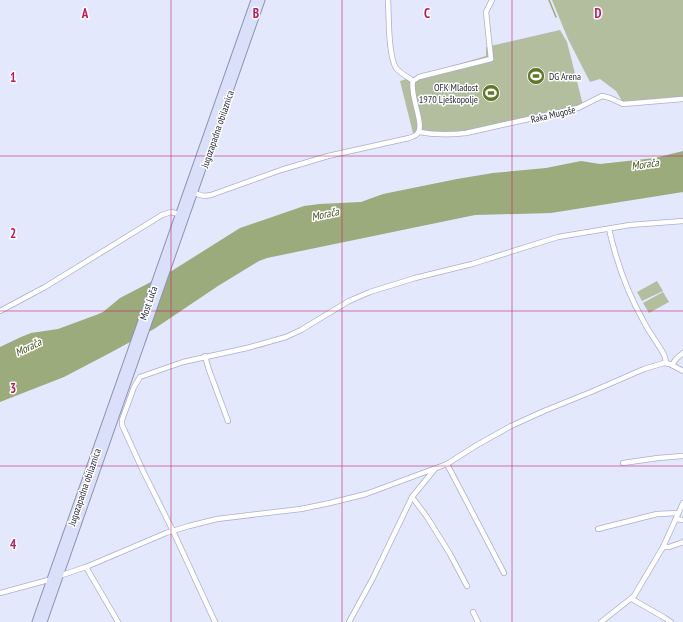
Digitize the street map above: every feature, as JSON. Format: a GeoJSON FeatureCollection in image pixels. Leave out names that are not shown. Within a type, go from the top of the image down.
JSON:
{"type":"FeatureCollection","features":[{"type":"Feature","properties":{"kind":"main road","name":"Jugozapadna obilaznica"},"geometry":{"type":"LineString","coordinates":[[168,256],[179,214],[255,0]]}},
{"type":"Feature","properties":{"kind":"main road","name":"Jugozapadna obilaznica"},"geometry":{"type":"LineString","coordinates":[[168,256],[194,193],[262,0]]}},
{"type":"Feature","properties":{"kind":"main road","name":"Most Luča"},"geometry":{"type":"LineString","coordinates":[[135,353],[168,256]]}},
{"type":"Feature","properties":{"kind":"main road","name":"Jugozapadna obilaznica"},"geometry":{"type":"LineString","coordinates":[[43,622],[135,353]]}},
{"type":"Feature","properties":{"kind":"main road","name":"Jugozapadna obilaznica"},"geometry":{"type":"LineString","coordinates":[[36,622],[135,353]]}},
{"type":"Feature","properties":{"kind":"street"},"geometry":{"type":"LineString","coordinates":[[388,0],[390,35],[394,63],[398,70],[413,81]]}},
{"type":"Feature","properties":{"kind":"street"},"geometry":{"type":"LineString","coordinates":[[413,81],[419,77],[491,59],[486,12],[492,0]]}},
{"type":"Feature","properties":{"kind":"street"},"geometry":{"type":"LineString","coordinates":[[194,193],[204,196],[211,195],[281,170],[328,156],[409,138],[419,132],[420,124],[412,92],[413,81]]}},
{"type":"Feature","properties":{"kind":"street","name":"Raka Mugoše"},"geometry":{"type":"LineString","coordinates":[[419,132],[442,135],[466,133],[578,108],[602,96],[624,104],[683,99]]}},
{"type":"Feature","properties":{"kind":"street"},"geometry":{"type":"LineString","coordinates":[[0,311],[45,287],[162,215],[171,212],[179,214]]}},
{"type":"Feature","properties":{"kind":"street"},"geometry":{"type":"LineString","coordinates":[[215,622],[173,531],[142,471],[122,425],[122,420],[134,387],[140,377],[183,362],[247,348],[286,337],[301,330],[348,301],[376,290],[415,278],[472,264],[558,237],[630,225],[683,220]]}},
{"type":"Feature","properties":{"kind":"street"},"geometry":{"type":"LineString","coordinates":[[609,229],[620,269],[641,316],[662,351],[666,363]]}},
{"type":"Feature","properties":{"kind":"street"},"geometry":{"type":"LineString","coordinates":[[672,365],[683,353]]}},
{"type":"Feature","properties":{"kind":"street"},"geometry":{"type":"LineString","coordinates":[[205,356],[228,421]]}},
{"type":"Feature","properties":{"kind":"street"},"geometry":{"type":"LineString","coordinates":[[59,576],[86,567],[144,541],[173,531],[217,519],[301,509],[366,494],[436,469],[447,464],[482,442],[532,416],[644,369],[666,363],[683,371]]}},
{"type":"Feature","properties":{"kind":"street"},"geometry":{"type":"LineString","coordinates":[[623,462],[683,456]]}},
{"type":"Feature","properties":{"kind":"street"},"geometry":{"type":"LineString","coordinates":[[447,464],[504,573]]}},
{"type":"Feature","properties":{"kind":"street"},"geometry":{"type":"LineString","coordinates":[[349,622],[373,578],[412,497],[436,469]]}},
{"type":"Feature","properties":{"kind":"street"},"geometry":{"type":"LineString","coordinates":[[412,497],[427,517],[450,554],[467,586]]}},
{"type":"Feature","properties":{"kind":"street"},"geometry":{"type":"LineString","coordinates":[[601,622],[632,599],[663,547],[683,503]]}},
{"type":"Feature","properties":{"kind":"street"},"geometry":{"type":"LineString","coordinates":[[598,529],[657,514],[678,513]]}},
{"type":"Feature","properties":{"kind":"street"},"geometry":{"type":"LineString","coordinates":[[676,519],[683,520]]}},
{"type":"Feature","properties":{"kind":"street"},"geometry":{"type":"LineString","coordinates":[[663,547],[669,547],[683,542]]}},
{"type":"Feature","properties":{"kind":"street"},"geometry":{"type":"LineString","coordinates":[[86,567],[118,622]]}},
{"type":"Feature","properties":{"kind":"street"},"geometry":{"type":"LineString","coordinates":[[0,593],[52,579]]}},
{"type":"Feature","properties":{"kind":"street"},"geometry":{"type":"LineString","coordinates":[[632,599],[671,622]]}},
{"type":"Feature","properties":{"kind":"street"},"geometry":{"type":"LineString","coordinates":[[473,612],[478,622]]}},
{"type":"Feature","properties":{"kind":"shaded area"},"geometry":{"type":"Polygon","coordinates":[[[552,0],[683,0],[683,99],[624,104],[616,91],[600,79],[590,82],[568,39],[552,0]]]}},
{"type":"Feature","properties":{"kind":"shaded area","name":"OFK Mladost 1970 Lješkopolje"},"geometry":{"type":"Polygon","coordinates":[[[560,30],[567,42],[583,105],[467,131],[413,133],[400,81],[486,56],[486,47],[560,30]]]}},
{"type":"Feature","properties":{"kind":"shaded area"},"geometry":{"type":"Polygon","coordinates":[[[657,281],[663,291],[642,301],[637,292],[657,281]]]}},
{"type":"Feature","properties":{"kind":"shaded area"},"geometry":{"type":"Polygon","coordinates":[[[663,292],[669,302],[649,313],[643,303],[663,292]]]}},
{"type":"Feature","properties":{"kind":"water","name":"Morača"},"geometry":{"type":"Polygon","coordinates":[[[683,151],[683,192],[551,213],[475,215],[267,258],[259,261],[218,286],[154,329],[108,354],[64,377],[0,402],[0,347],[31,333],[58,329],[103,312],[120,298],[170,272],[240,228],[304,206],[361,202],[383,194],[457,179],[493,173],[546,168],[581,161],[600,164],[655,158],[683,151]]]}},
{"type":"Feature","properties":{"kind":"waterway"},"geometry":{"type":"LineString","coordinates":[[549,0],[556,17]]}},
{"type":"Feature","properties":{"kind":"place","name":"DG Arena"},"geometry":{"type":"Point","coordinates":[536,76]}},
{"type":"Feature","properties":{"kind":"place","name":"OFK Mladost 1970 Lješkopolje"},"geometry":{"type":"Point","coordinates":[491,93]}}]}
